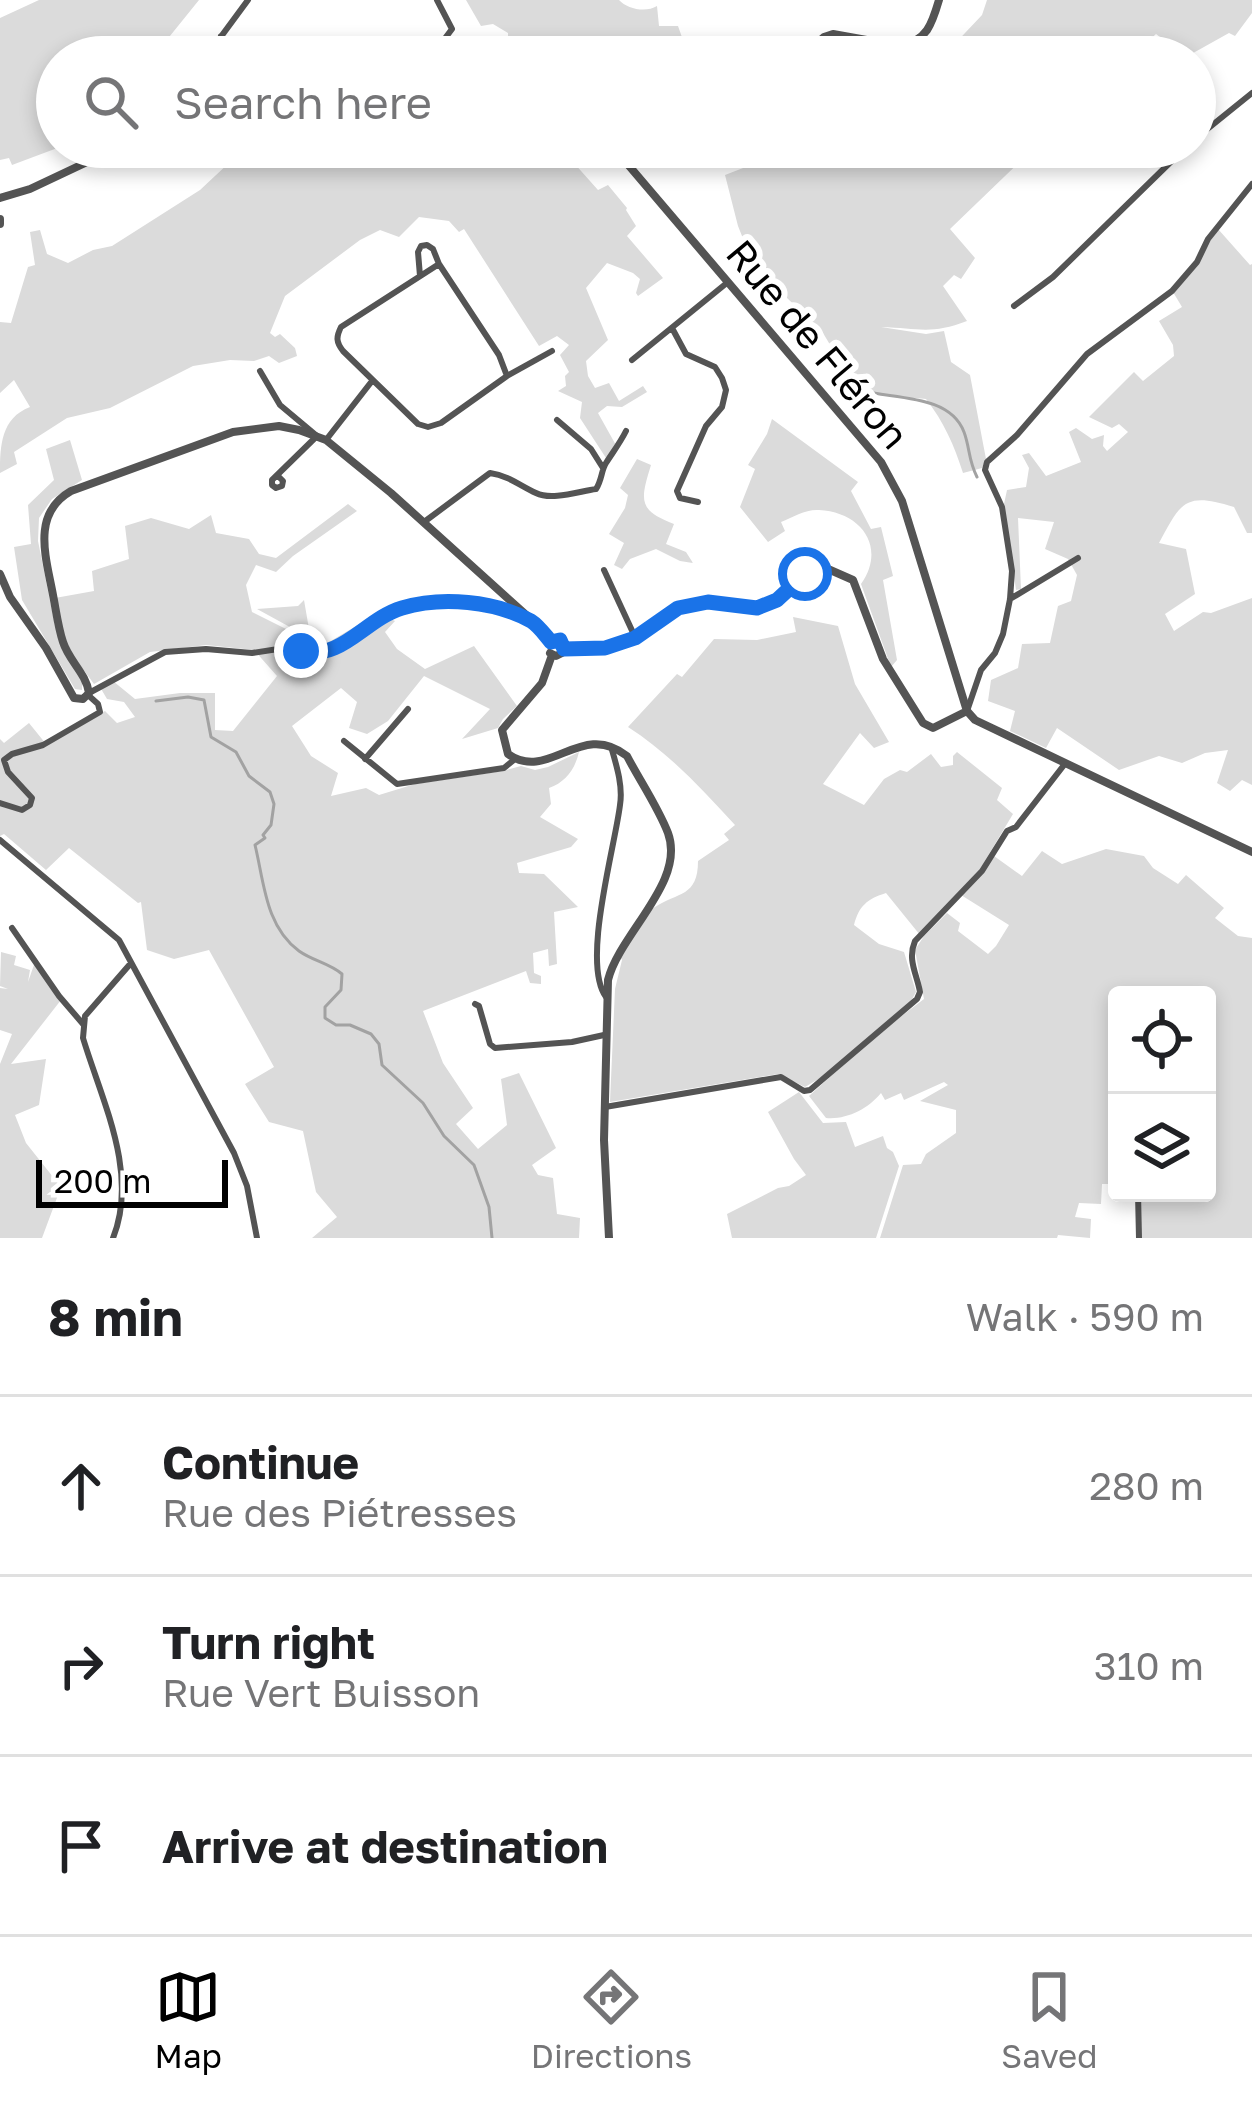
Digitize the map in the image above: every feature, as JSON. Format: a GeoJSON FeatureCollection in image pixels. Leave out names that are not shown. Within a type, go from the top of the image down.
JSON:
{"type":"FeatureCollection","features":[{"type":"Feature","properties":{"kind":"street"},"geometry":{"type":"LineString","coordinates":[[221,36],[248,0]]}},
{"type":"Feature","properties":{"kind":"street"},"geometry":{"type":"LineString","coordinates":[[437,0],[452,28],[446,36]]}},
{"type":"Feature","properties":{"kind":"street"},"geometry":{"type":"LineString","coordinates":[[924,36],[939,0]]}},
{"type":"Feature","properties":{"kind":"street"},"geometry":{"type":"LineString","coordinates":[[1216,122],[1252,93]]}},
{"type":"Feature","properties":{"kind":"street"},"geometry":{"type":"LineString","coordinates":[[0,198],[74,168]]}},
{"type":"Feature","properties":{"kind":"street","name":"Rue de Fléron"},"geometry":{"type":"LineString","coordinates":[[631,168],[881,462],[902,501],[967,711]]}},
{"type":"Feature","properties":{"kind":"street"},"geometry":{"type":"LineString","coordinates":[[1014,306],[1052,277],[1164,168]]}},
{"type":"Feature","properties":{"kind":"street"},"geometry":{"type":"LineString","coordinates":[[552,655],[564,649],[605,648],[635,638],[678,608],[708,602],[757,608],[777,600],[805,574],[828,569],[854,580],[883,659],[923,723],[933,728],[967,711],[981,670],[1003,634],[1010,598],[1012,571],[1002,507],[985,470],[987,462],[1088,354],[1172,291],[1252,184]]}},
{"type":"Feature","properties":{"kind":"street"},"geometry":{"type":"LineString","coordinates":[[420,276],[418,252],[427,245],[499,355],[507,376]]}},
{"type":"Feature","properties":{"kind":"street"},"geometry":{"type":"LineString","coordinates":[[439,263],[341,327],[337,335],[343,351],[418,424],[440,423],[552,351]]}},
{"type":"Feature","properties":{"kind":"street"},"geometry":{"type":"LineString","coordinates":[[632,360],[728,282]]}},
{"type":"Feature","properties":{"kind":"street"},"geometry":{"type":"LineString","coordinates":[[672,328],[686,354],[715,368],[726,390],[722,407],[706,426],[677,491],[680,498],[698,502]]}},
{"type":"Feature","properties":{"kind":"street"},"geometry":{"type":"LineString","coordinates":[[260,370],[280,405],[424,522],[551,642]]}},
{"type":"Feature","properties":{"kind":"street"},"geometry":{"type":"LineString","coordinates":[[277,475],[321,438],[373,380]]}},
{"type":"Feature","properties":{"kind":"street"},"geometry":{"type":"LineString","coordinates":[[424,522],[490,473],[547,496],[596,489],[602,484],[603,468],[591,449],[557,420]]}},
{"type":"Feature","properties":{"kind":"street"},"geometry":{"type":"LineString","coordinates":[[0,803],[22,810],[32,798],[8,772],[4,760],[43,745],[100,712],[64,646],[43,542],[47,514],[60,498],[232,432],[279,426],[321,438]]}},
{"type":"Feature","properties":{"kind":"street"},"geometry":{"type":"LineString","coordinates":[[603,468],[626,431]]}},
{"type":"Feature","properties":{"kind":"street"},"geometry":{"type":"LineString","coordinates":[[1010,598],[1078,558]]}},
{"type":"Feature","properties":{"kind":"street"},"geometry":{"type":"LineString","coordinates":[[604,570],[635,638]]}},
{"type":"Feature","properties":{"kind":"street"},"geometry":{"type":"LineString","coordinates":[[0,574],[74,698],[83,699],[165,652],[252,653],[291,647],[323,654],[400,608],[446,601],[502,608],[534,622]]}},
{"type":"Feature","properties":{"kind":"street"},"geometry":{"type":"LineString","coordinates":[[551,642],[560,640],[564,649]]}},
{"type":"Feature","properties":{"kind":"street"},"geometry":{"type":"LineString","coordinates":[[551,642],[552,655],[542,683],[502,730],[505,748],[522,763],[591,743],[611,746],[627,756],[669,836],[672,862],[613,962],[606,997],[609,1238]]}},
{"type":"Feature","properties":{"kind":"street"},"geometry":{"type":"LineString","coordinates":[[364,759],[408,709]]}},
{"type":"Feature","properties":{"kind":"street"},"geometry":{"type":"LineString","coordinates":[[967,711],[984,725],[1064,765],[1252,852]]}},
{"type":"Feature","properties":{"kind":"street"},"geometry":{"type":"LineString","coordinates":[[344,741],[397,784],[504,768],[515,760]]}},
{"type":"Feature","properties":{"kind":"street"},"geometry":{"type":"LineString","coordinates":[[606,997],[598,977],[598,955],[604,881],[621,801],[611,746]]}},
{"type":"Feature","properties":{"kind":"street"},"geometry":{"type":"LineString","coordinates":[[604,1107],[781,1078],[809,1090],[917,999],[920,992],[911,958],[915,941],[982,872],[1007,831],[1016,827],[1064,765]]}},
{"type":"Feature","properties":{"kind":"street"},"geometry":{"type":"LineString","coordinates":[[0,839],[119,940],[234,1154],[247,1186],[257,1238]]}},
{"type":"Feature","properties":{"kind":"street"},"geometry":{"type":"LineString","coordinates":[[12,928],[83,1024]]}},
{"type":"Feature","properties":{"kind":"street"},"geometry":{"type":"LineString","coordinates":[[112,1238],[122,1216],[122,1164],[83,1038],[83,1024],[131,962]]}},
{"type":"Feature","properties":{"kind":"street"},"geometry":{"type":"LineString","coordinates":[[475,1004],[495,1048],[572,1042],[604,1034]]}},
{"type":"Feature","properties":{"kind":"street"},"geometry":{"type":"LineString","coordinates":[[1138,1202],[1139,1238]]}},
{"type":"Feature","properties":{"kind":"shaded area"},"geometry":{"type":"Polygon","coordinates":[[[39,0],[199,0],[170,36],[36,36],[36,156],[12,165],[9,158],[0,160],[0,18],[39,0]]]}},
{"type":"Feature","properties":{"kind":"shaded area"},"geometry":{"type":"Polygon","coordinates":[[[466,0],[619,0],[637,9],[657,6],[659,26],[678,26],[682,36],[508,36],[493,24],[481,26],[466,0]]]}},
{"type":"Feature","properties":{"kind":"shaded area"},"geometry":{"type":"Polygon","coordinates":[[[987,0],[1252,0],[1252,13],[1235,36],[1229,33],[1216,40],[1216,36],[1156,34],[962,36],[982,15],[987,0]]]}},
{"type":"Feature","properties":{"kind":"shaded area"},"geometry":{"type":"Polygon","coordinates":[[[224,168],[578,168],[598,190],[608,185],[627,208],[636,226],[627,236],[663,278],[638,296],[640,279],[607,263],[586,288],[608,340],[586,361],[588,376],[595,388],[609,383],[619,401],[643,386],[647,392],[622,407],[607,406],[598,413],[617,447],[606,458],[580,418],[582,402],[558,391],[566,386],[569,372],[560,355],[569,345],[557,336],[539,346],[464,229],[459,232],[449,221],[419,217],[399,237],[380,230],[360,240],[285,296],[270,333],[280,334],[297,356],[279,363],[269,356],[193,366],[110,408],[67,418],[14,452],[17,464],[0,473],[8,426],[30,407],[14,380],[0,393],[0,322],[11,323],[28,267],[35,265],[30,232],[40,230],[47,254],[68,263],[112,246],[200,190],[224,168]]]}},
{"type":"Feature","properties":{"kind":"shaded area"},"geometry":{"type":"Polygon","coordinates":[[[743,168],[1013,168],[950,229],[975,258],[961,279],[954,275],[943,286],[967,321],[934,329],[881,327],[926,334],[944,331],[951,362],[970,375],[986,459],[982,468],[963,473],[948,434],[926,399],[871,393],[841,372],[823,333],[785,296],[759,259],[752,261],[725,175],[743,168]]]}},
{"type":"Feature","properties":{"kind":"shaded area"},"geometry":{"type":"Polygon","coordinates":[[[1218,229],[1252,264],[1252,533],[1247,533],[1234,507],[1194,501],[1179,510],[1159,543],[1186,549],[1195,594],[1165,614],[1174,631],[1203,612],[1252,598],[1252,785],[1242,780],[1230,791],[1217,783],[1228,750],[1182,763],[1159,756],[1119,770],[1057,728],[1046,748],[1010,731],[1015,711],[988,701],[991,680],[1018,668],[1022,644],[1050,643],[1058,606],[1071,601],[1077,575],[1068,559],[1045,549],[1054,522],[1018,518],[1021,589],[1016,590],[1004,504],[1007,490],[1026,487],[1029,468],[1022,455],[1029,453],[1046,476],[1081,462],[1069,432],[1076,428],[1092,439],[1104,435],[1107,451],[1128,432],[1119,424],[1112,428],[1089,417],[1134,372],[1143,381],[1174,356],[1159,321],[1182,307],[1173,292],[1218,229]]]}},
{"type":"Feature","properties":{"kind":"shaded area"},"geometry":{"type":"Polygon","coordinates":[[[772,419],[858,482],[851,491],[871,529],[881,527],[893,576],[883,580],[897,660],[891,667],[861,584],[871,557],[866,534],[858,525],[834,512],[809,511],[781,522],[785,531],[768,542],[740,507],[755,469],[748,465],[772,419]]]}},
{"type":"Feature","properties":{"kind":"shaded area"},"geometry":{"type":"Polygon","coordinates":[[[70,440],[82,480],[52,499],[39,518],[38,541],[55,626],[82,690],[75,689],[22,600],[14,547],[31,544],[28,505],[54,480],[46,449],[70,440]]]}},
{"type":"Feature","properties":{"kind":"shaded area"},"geometry":{"type":"Polygon","coordinates":[[[637,459],[651,465],[644,496],[648,509],[674,524],[666,544],[686,552],[693,563],[656,549],[630,559],[622,569],[614,565],[624,543],[609,534],[625,508],[628,495],[620,488],[637,459]]]}},
{"type":"Feature","properties":{"kind":"shaded area"},"geometry":{"type":"Polygon","coordinates":[[[348,504],[357,511],[276,572],[256,565],[246,585],[252,612],[298,635],[257,609],[298,606],[304,600],[309,629],[319,648],[378,613],[395,621],[385,632],[397,649],[425,669],[474,646],[517,706],[498,728],[462,739],[490,709],[424,676],[388,721],[367,734],[349,728],[357,702],[341,688],[292,726],[311,756],[338,773],[331,796],[366,788],[379,795],[521,766],[535,770],[579,752],[569,774],[549,788],[551,804],[540,817],[578,839],[571,847],[517,863],[519,873],[544,874],[578,907],[554,912],[557,964],[549,966],[548,949],[533,953],[534,973],[541,976],[541,984],[530,983],[526,971],[423,1011],[443,1063],[473,1108],[456,1124],[478,1149],[507,1125],[501,1079],[519,1073],[556,1148],[532,1165],[538,1175],[553,1178],[557,1214],[580,1218],[579,1238],[312,1238],[337,1217],[316,1192],[303,1131],[269,1122],[245,1084],[274,1067],[209,950],[174,959],[147,950],[141,902],[69,848],[46,870],[4,834],[0,836],[0,739],[4,743],[29,723],[46,744],[105,711],[117,723],[135,717],[124,702],[107,699],[100,687],[113,681],[135,699],[215,693],[215,730],[233,731],[277,676],[254,650],[206,645],[150,652],[94,684],[66,646],[55,598],[94,591],[92,571],[129,559],[125,526],[151,518],[189,529],[211,515],[216,533],[249,539],[259,554],[276,558],[348,504]]]}},
{"type":"Feature","properties":{"kind":"shaded area"},"geometry":{"type":"Polygon","coordinates":[[[793,617],[838,626],[855,684],[889,742],[874,748],[860,733],[823,784],[864,805],[884,779],[900,770],[907,772],[931,754],[941,767],[953,765],[957,752],[1002,788],[997,800],[1013,814],[980,869],[920,935],[886,893],[861,908],[854,925],[879,944],[904,952],[916,992],[822,1077],[805,1087],[778,1074],[610,1102],[619,954],[650,911],[690,887],[698,861],[729,840],[724,834],[735,825],[672,760],[628,727],[677,674],[682,677],[714,639],[757,640],[796,632],[793,617]]]}},
{"type":"Feature","properties":{"kind":"shaded area"},"geometry":{"type":"Polygon","coordinates":[[[1106,849],[1144,856],[1178,884],[1186,875],[1224,908],[1215,918],[1238,936],[1252,938],[1252,1238],[1140,1238],[1140,1202],[1216,1202],[1216,986],[1108,986],[1108,1184],[1102,1184],[1101,1204],[1079,1203],[1075,1217],[1091,1219],[1090,1238],[880,1238],[903,1165],[921,1164],[926,1154],[956,1133],[956,1110],[920,1101],[948,1085],[944,1082],[904,1100],[901,1093],[885,1100],[881,1093],[856,1112],[834,1118],[826,1118],[809,1096],[924,999],[915,950],[947,913],[960,923],[958,931],[988,954],[996,946],[1009,925],[961,895],[994,856],[1022,876],[1042,851],[1062,864],[1106,849]]]}},
{"type":"Feature","properties":{"kind":"shaded area"},"geometry":{"type":"Polygon","coordinates":[[[1,952],[16,956],[14,965],[30,970],[28,982],[35,962],[61,1000],[11,1064],[46,1059],[39,1105],[15,1115],[26,1143],[61,1187],[42,1238],[0,1238],[0,1064],[12,1034],[0,1030],[0,988],[8,989],[0,986],[1,952]]]}},
{"type":"Feature","properties":{"kind":"shaded area"},"geometry":{"type":"Polygon","coordinates":[[[799,1092],[823,1123],[846,1122],[855,1147],[883,1136],[893,1152],[899,1166],[876,1238],[732,1238],[727,1214],[806,1175],[768,1112],[799,1092]]]}},
{"type":"Feature","properties":{"kind":"waterway"},"geometry":{"type":"LineString","coordinates":[[863,391],[921,401],[947,411],[964,432],[977,477]]}},
{"type":"Feature","properties":{"kind":"waterway"},"geometry":{"type":"LineString","coordinates":[[156,701],[204,700],[211,737],[236,752],[249,776],[270,792],[274,804],[271,825],[255,845],[279,929],[299,951],[342,974],[341,990],[325,1007],[325,1018],[371,1034],[379,1044],[382,1065],[423,1103],[444,1136],[474,1165],[489,1207],[492,1238]]}},
{"type":"Feature","properties":{"kind":"route"},"geometry":{"type":"LineString","coordinates":[[301,651],[323,654],[400,608],[446,601],[502,608],[534,622],[551,642],[560,640],[564,649],[605,648],[635,638],[678,608],[708,602],[757,608],[777,600],[805,574]]}}]}
